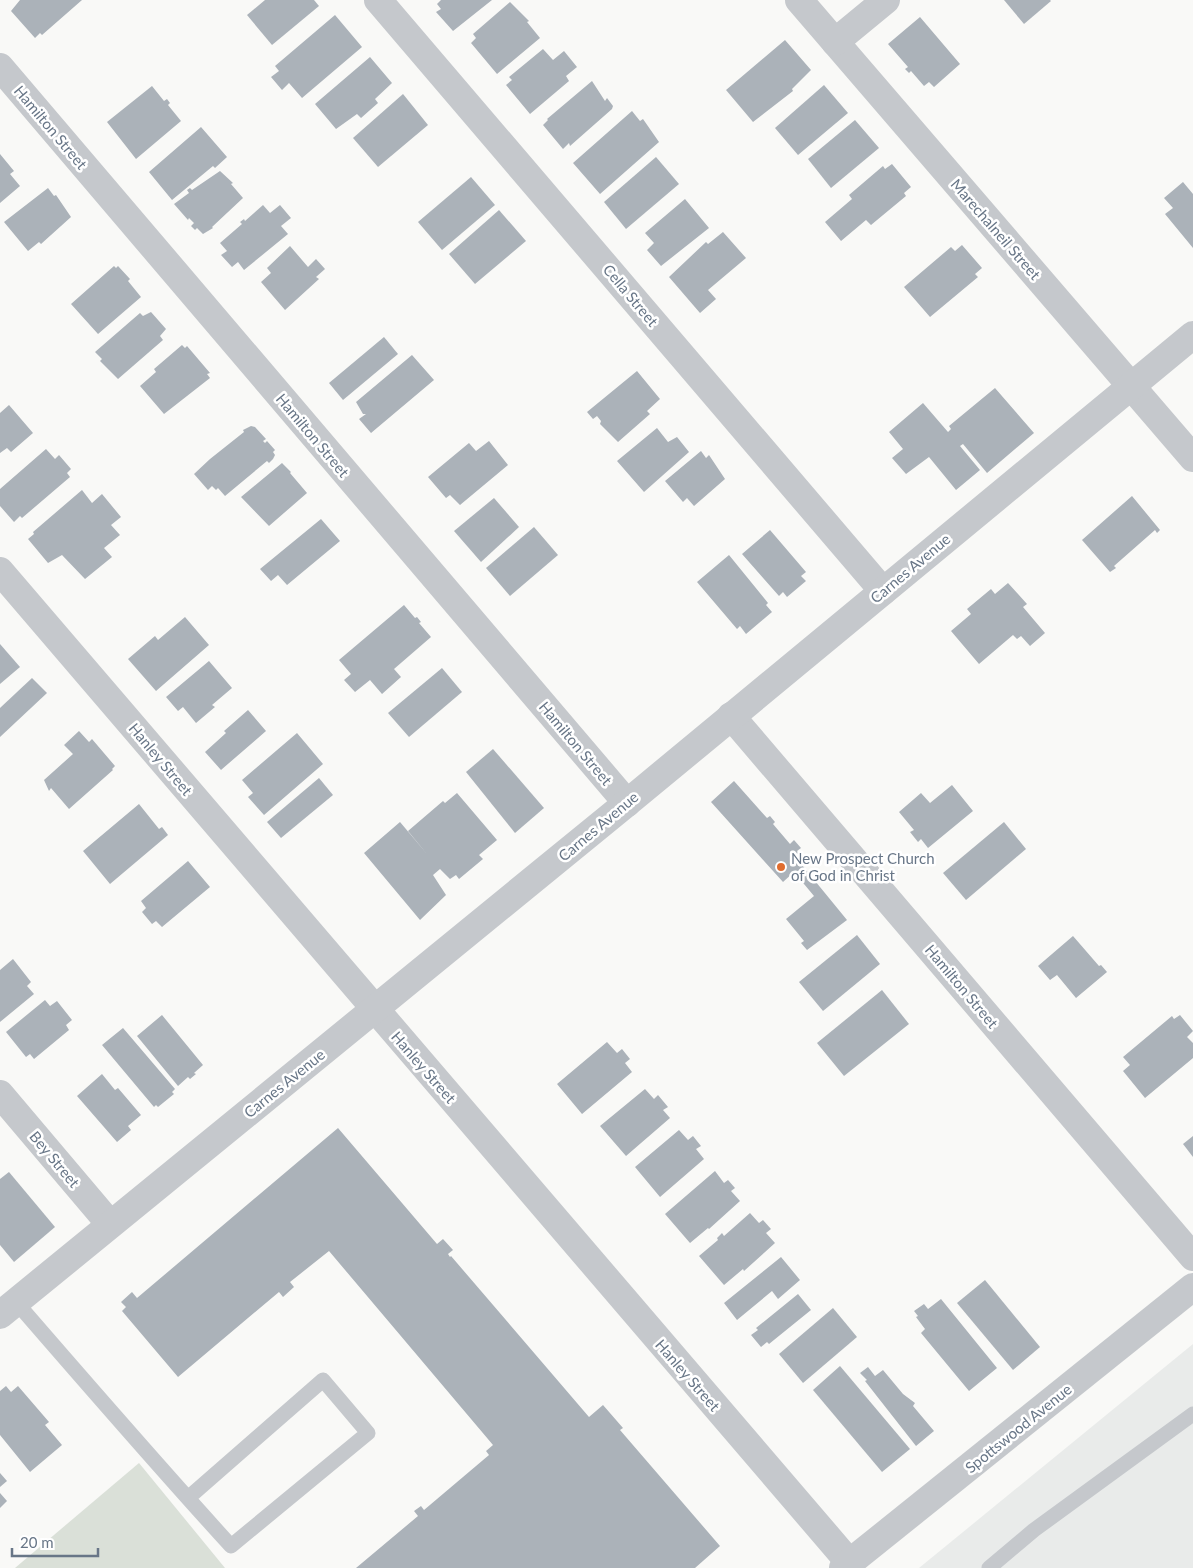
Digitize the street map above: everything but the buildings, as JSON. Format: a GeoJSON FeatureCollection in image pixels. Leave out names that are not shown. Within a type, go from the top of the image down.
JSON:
{"type":"FeatureCollection","features":[{"type":"Feature","properties":{"kind":"street","name":"Cella Street"},"geometry":{"type":"LineString","coordinates":[[378,0],[883,591]]}},
{"type":"Feature","properties":{"kind":"street","name":"Marechalneil Street"},"geometry":{"type":"LineString","coordinates":[[799,0],[1193,458]]}},
{"type":"Feature","properties":{"kind":"street"},"geometry":{"type":"LineString","coordinates":[[835,42],[886,0]]}},
{"type":"Feature","properties":{"kind":"street","name":"Hamilton Street"},"geometry":{"type":"LineString","coordinates":[[0,67],[626,803]]}},
{"type":"Feature","properties":{"kind":"street","name":"Carnes Avenue"},"geometry":{"type":"LineString","coordinates":[[8,1309],[626,803],[1193,334]]}},
{"type":"Feature","properties":{"kind":"street","name":"Hanley Street"},"geometry":{"type":"LineString","coordinates":[[0,571],[846,1565]]}},
{"type":"Feature","properties":{"kind":"street","name":"Hamilton Street"},"geometry":{"type":"LineString","coordinates":[[731,716],[1193,1257]]}},
{"type":"Feature","properties":{"kind":"street","name":"Bey Street"},"geometry":{"type":"LineString","coordinates":[[0,1094],[110,1224]]}},
{"type":"Feature","properties":{"kind":"street","name":"Spottswood Avenue"},"geometry":{"type":"LineString","coordinates":[[846,1565],[1193,1287]]}},
{"type":"Feature","properties":{"kind":"lane"},"geometry":{"type":"LineString","coordinates":[[8,1309],[188,1498],[231,1546],[368,1433],[323,1380],[188,1498]]}},
{"type":"Feature","properties":{"kind":"lane"},"geometry":{"type":"LineString","coordinates":[[989,1568],[1034,1530],[1193,1414]]}},
{"type":"Feature","properties":{"kind":"shaded area"},"geometry":{"type":"Polygon","coordinates":[[[1193,1344],[1193,1568],[919,1568],[1193,1344]]]}},
{"type":"Feature","properties":{"kind":"shaded area"},"geometry":{"type":"Polygon","coordinates":[[[139,1463],[225,1568],[15,1568],[139,1463]]]}},
{"type":"Feature","properties":{"kind":"place","name":"New Prospect Church of God in Christ"},"geometry":{"type":"Point","coordinates":[781,867]}}]}
